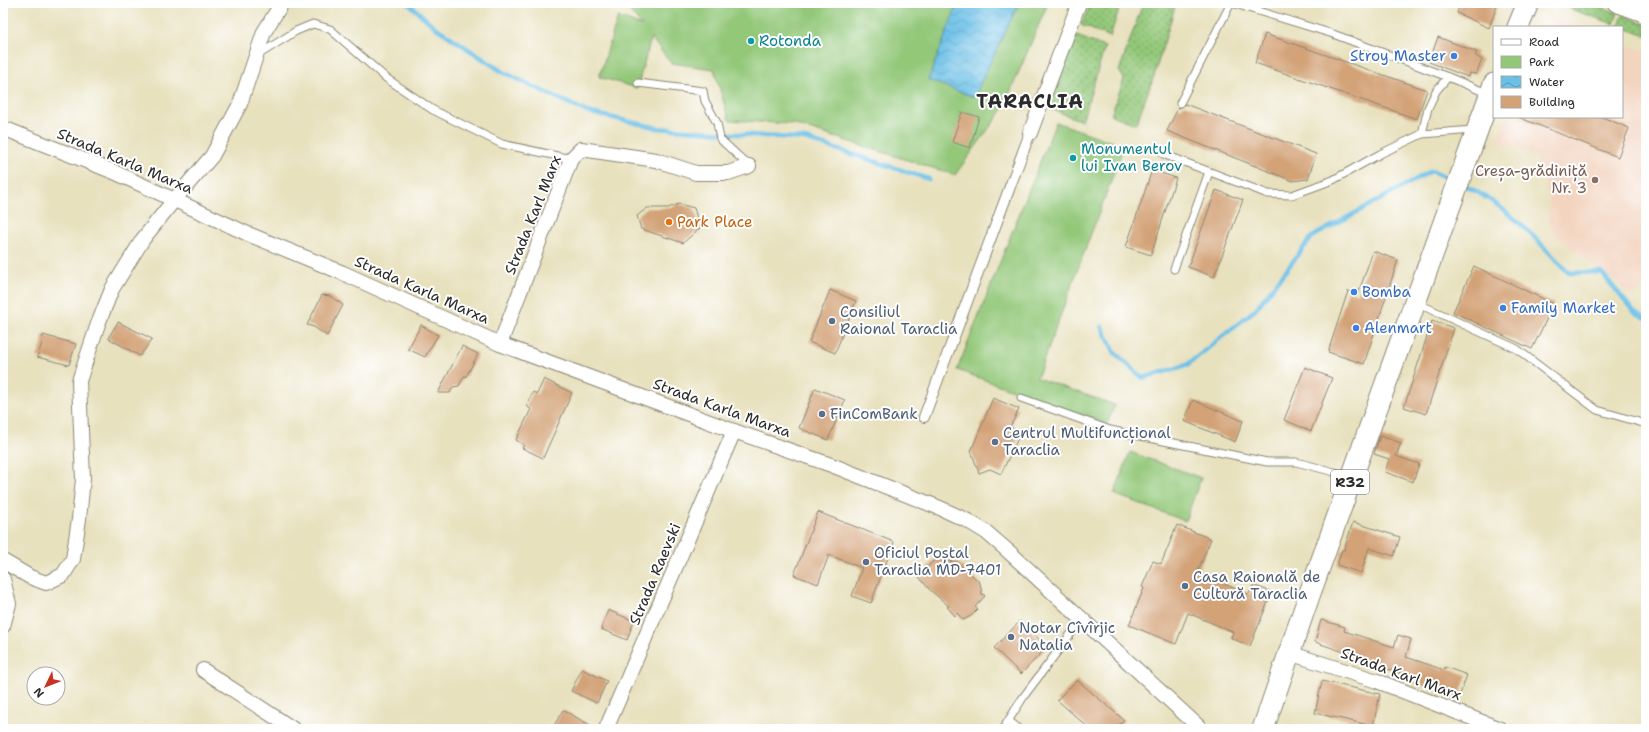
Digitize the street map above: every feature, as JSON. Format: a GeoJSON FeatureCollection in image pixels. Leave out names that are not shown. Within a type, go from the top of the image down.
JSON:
{"type":"FeatureCollection","features":[{"type":"Feature","properties":{"kind":"main road"},"geometry":{"type":"LineString","coordinates":[[1518,26],[1528,3]]}},
{"type":"Feature","properties":{"kind":"main road","name":"R32"},"geometry":{"type":"LineString","coordinates":[[1263,729],[1476,130],[1492,89]]}},
{"type":"Feature","properties":{"kind":"street"},"geometry":{"type":"LineString","coordinates":[[3,561],[30,577],[46,583],[62,575],[73,559],[83,479],[79,382],[98,324],[112,288],[143,239],[212,156],[240,104],[264,32],[282,3]]}},
{"type":"Feature","properties":{"kind":"street"},"geometry":{"type":"LineString","coordinates":[[924,417],[1079,3]]}},
{"type":"Feature","properties":{"kind":"street"},"geometry":{"type":"LineString","coordinates":[[1616,3],[1646,14]]}},
{"type":"Feature","properties":{"kind":"street","name":"Strada Karla Marxa"},"geometry":{"type":"LineString","coordinates":[[3,128],[114,172],[248,234],[343,273],[500,344],[734,431],[834,466],[940,508],[968,521],[986,532],[1008,551],[1201,729]]}},
{"type":"Feature","properties":{"kind":"street","name":"Strada Karl Marx"},"geometry":{"type":"LineString","coordinates":[[500,344],[571,159],[581,149],[656,160],[696,173],[728,173],[749,166]]}},
{"type":"Feature","properties":{"kind":"street","name":"Strada Raevski"},"geometry":{"type":"LineString","coordinates":[[606,729],[734,431]]}},
{"type":"Feature","properties":{"kind":"street"},"geometry":{"type":"LineString","coordinates":[[3,579],[9,604],[3,626]]}},
{"type":"Feature","properties":{"kind":"street","name":"Strada Karl Marx"},"geometry":{"type":"LineString","coordinates":[[1289,653],[1377,681],[1500,729]]}},
{"type":"Feature","properties":{"kind":"street"},"geometry":{"type":"LineString","coordinates":[[203,670],[293,729]]}},
{"type":"Feature","properties":{"kind":"lane"},"geometry":{"type":"LineString","coordinates":[[1180,103],[1231,3],[1333,34],[1448,77],[1492,89]]}},
{"type":"Feature","properties":{"kind":"lane"},"geometry":{"type":"LineString","coordinates":[[256,56],[296,31],[313,24],[330,29],[386,78],[433,110],[502,144],[571,159]]}},
{"type":"Feature","properties":{"kind":"lane"},"geometry":{"type":"LineString","coordinates":[[1422,134],[1428,108],[1436,91],[1448,77]]}},
{"type":"Feature","properties":{"kind":"lane"},"geometry":{"type":"LineString","coordinates":[[638,83],[703,91],[705,101],[718,123],[720,139],[749,166]]}},
{"type":"Feature","properties":{"kind":"lane"},"geometry":{"type":"LineString","coordinates":[[1163,154],[1268,194],[1292,195],[1333,180],[1380,154],[1422,134],[1476,130]]}},
{"type":"Feature","properties":{"kind":"lane"},"geometry":{"type":"LineString","coordinates":[[1174,269],[1209,172]]}},
{"type":"Feature","properties":{"kind":"lane"},"geometry":{"type":"LineString","coordinates":[[1416,302],[1517,349],[1597,410],[1646,424]]}},
{"type":"Feature","properties":{"kind":"lane"},"geometry":{"type":"LineString","coordinates":[[1021,398],[1110,430],[1267,462],[1296,462],[1352,477]]}},
{"type":"Feature","properties":{"kind":"lane"},"geometry":{"type":"LineString","coordinates":[[1003,729],[1024,696],[1082,619]]}},
{"type":"Feature","properties":{"kind":"lane"},"geometry":{"type":"LineString","coordinates":[[1009,721],[1019,729]]}},
{"type":"Feature","properties":{"kind":"shaded area"},"geometry":{"type":"Polygon","coordinates":[[[1548,14],[1578,26],[1543,26],[1548,14]]]}},
{"type":"Feature","properties":{"kind":"shaded area","name":"Creșa-grădiniță Nr. 3"},"geometry":{"type":"Polygon","coordinates":[[[1623,43],[1646,52],[1646,284],[1632,296],[1615,281],[1571,248],[1552,231],[1548,216],[1550,203],[1537,157],[1497,141],[1506,118],[1623,118],[1623,43]]]}},
{"type":"Feature","properties":{"kind":"green space"},"geometry":{"type":"Polygon","coordinates":[[[623,3],[1048,3],[1003,109],[955,175],[793,124],[729,120],[714,69],[671,63],[651,38],[637,88],[599,77],[618,17],[642,26],[623,3]]]}},
{"type":"Feature","properties":{"kind":"green space"},"geometry":{"type":"Polygon","coordinates":[[[1091,3],[1121,3],[1110,37],[1081,25],[1091,3]]]}},
{"type":"Feature","properties":{"kind":"green space"},"geometry":{"type":"Polygon","coordinates":[[[1143,3],[1176,3],[1154,76],[1136,124],[1111,115],[1124,79],[1119,71],[1143,3]]]}},
{"type":"Feature","properties":{"kind":"green space"},"geometry":{"type":"Polygon","coordinates":[[[1572,3],[1589,3],[1618,13],[1614,24],[1570,9],[1572,3]]]}},
{"type":"Feature","properties":{"kind":"green space"},"geometry":{"type":"Polygon","coordinates":[[[1623,15],[1646,24],[1646,36],[1623,27],[1623,26],[1619,26],[1623,15]]]}},
{"type":"Feature","properties":{"kind":"green space"},"geometry":{"type":"Polygon","coordinates":[[[1077,36],[1105,47],[1082,121],[1045,107],[1077,36]]]}},
{"type":"Feature","properties":{"kind":"green space"},"geometry":{"type":"Polygon","coordinates":[[[1056,122],[1124,146],[1037,378],[1115,405],[1107,424],[957,370],[1056,122]]]}},
{"type":"Feature","properties":{"kind":"green space"},"geometry":{"type":"Polygon","coordinates":[[[1130,452],[1201,478],[1185,521],[1114,494],[1130,452]]]}},
{"type":"Feature","properties":{"kind":"water"},"geometry":{"type":"Polygon","coordinates":[[[958,3],[1019,3],[974,97],[928,80],[958,3]]]}},
{"type":"Feature","properties":{"kind":"building"},"geometry":{"type":"Polygon","coordinates":[[[1460,3],[1498,3],[1489,28],[1457,13],[1460,3]]]}},
{"type":"Feature","properties":{"kind":"building"},"geometry":{"type":"Polygon","coordinates":[[[1265,34],[1427,90],[1417,119],[1255,63],[1265,34]]]}},
{"type":"Feature","properties":{"kind":"building","name":"Stroy Master"},"geometry":{"type":"Polygon","coordinates":[[[1438,37],[1477,52],[1475,55],[1482,60],[1476,74],[1469,73],[1468,77],[1429,62],[1438,37]]]}},
{"type":"Feature","properties":{"kind":"building"},"geometry":{"type":"Polygon","coordinates":[[[1185,104],[1316,154],[1308,179],[1293,181],[1167,131],[1178,108],[1185,104]]]}},
{"type":"Feature","properties":{"kind":"building"},"geometry":{"type":"Polygon","coordinates":[[[962,112],[979,117],[970,148],[952,142],[962,112]]]}},
{"type":"Feature","properties":{"kind":"building"},"geometry":{"type":"Polygon","coordinates":[[[1520,118],[1604,118],[1629,128],[1618,157],[1520,118]]]}},
{"type":"Feature","properties":{"kind":"building"},"geometry":{"type":"Polygon","coordinates":[[[1152,170],[1176,178],[1151,255],[1126,247],[1152,170]]]}},
{"type":"Feature","properties":{"kind":"building"},"geometry":{"type":"Polygon","coordinates":[[[1216,190],[1243,200],[1214,277],[1188,267],[1216,190]]]}},
{"type":"Feature","properties":{"kind":"building","name":"Park Place"},"geometry":{"type":"Polygon","coordinates":[[[679,204],[694,208],[700,228],[683,243],[641,229],[637,216],[647,208],[668,208],[679,204]]]}},
{"type":"Feature","properties":{"kind":"building","name":"Alenmart"},"geometry":{"type":"Polygon","coordinates":[[[1373,251],[1398,260],[1364,364],[1328,352],[1348,291],[1358,294],[1373,251]]]}},
{"type":"Feature","properties":{"kind":"building","name":"Family Market"},"geometry":{"type":"Polygon","coordinates":[[[1474,266],[1554,304],[1532,349],[1453,312],[1474,266]]]}},
{"type":"Feature","properties":{"kind":"building","name":"Consiliul Raional Taraclia"},"geometry":{"type":"Polygon","coordinates":[[[830,290],[856,301],[835,353],[809,342],[830,290]]]}},
{"type":"Feature","properties":{"kind":"building"},"geometry":{"type":"Polygon","coordinates":[[[322,295],[330,296],[343,305],[327,336],[314,327],[307,325],[322,295]]]}},
{"type":"Feature","properties":{"kind":"building"},"geometry":{"type":"Polygon","coordinates":[[[1432,321],[1454,328],[1426,414],[1404,407],[1432,321]]]}},
{"type":"Feature","properties":{"kind":"building"},"geometry":{"type":"Polygon","coordinates":[[[118,322],[152,339],[140,356],[108,338],[118,322]]]}},
{"type":"Feature","properties":{"kind":"building"},"geometry":{"type":"Polygon","coordinates":[[[421,325],[438,335],[425,357],[408,349],[421,325]]]}},
{"type":"Feature","properties":{"kind":"building"},"geometry":{"type":"Polygon","coordinates":[[[43,335],[76,344],[69,365],[37,357],[42,344],[43,335]]]}},
{"type":"Feature","properties":{"kind":"building"},"geometry":{"type":"Polygon","coordinates":[[[462,346],[478,354],[466,377],[464,376],[459,386],[453,387],[450,393],[438,393],[462,346]]]}},
{"type":"Feature","properties":{"kind":"building"},"geometry":{"type":"Polygon","coordinates":[[[1305,367],[1332,378],[1311,431],[1284,420],[1305,367]]]}},
{"type":"Feature","properties":{"kind":"building"},"geometry":{"type":"Polygon","coordinates":[[[544,379],[572,393],[543,458],[522,448],[524,445],[516,440],[531,409],[526,406],[533,392],[537,394],[544,379]]]}},
{"type":"Feature","properties":{"kind":"building","name":"FinComBank"},"geometry":{"type":"Polygon","coordinates":[[[815,388],[845,400],[828,440],[799,428],[815,388]]]}},
{"type":"Feature","properties":{"kind":"building","name":"Centrul Multifuncțional Taraclia"},"geometry":{"type":"Polygon","coordinates":[[[993,398],[1019,409],[1010,427],[1021,432],[1001,474],[990,469],[979,473],[971,451],[993,398]]]}},
{"type":"Feature","properties":{"kind":"building"},"geometry":{"type":"Polygon","coordinates":[[[1193,400],[1243,421],[1235,442],[1184,421],[1193,400]]]}},
{"type":"Feature","properties":{"kind":"building"},"geometry":{"type":"Polygon","coordinates":[[[1380,436],[1401,443],[1396,456],[1419,464],[1413,482],[1385,472],[1389,459],[1374,454],[1380,436]]]}},
{"type":"Feature","properties":{"kind":"building","name":"Oficiul Poștal Taraclia MD-7401"},"geometry":{"type":"Polygon","coordinates":[[[818,512],[894,542],[871,603],[852,596],[862,568],[829,555],[818,584],[794,575],[818,512]]]}},
{"type":"Feature","properties":{"kind":"building"},"geometry":{"type":"Polygon","coordinates":[[[1353,522],[1400,537],[1394,556],[1369,548],[1361,573],[1337,565],[1342,550],[1344,550],[1353,522]]]}},
{"type":"Feature","properties":{"kind":"building","name":"Casa Raională de Cultură Taraclia"},"geometry":{"type":"Polygon","coordinates":[[[1177,525],[1211,539],[1197,573],[1249,594],[1253,585],[1272,592],[1250,646],[1231,638],[1233,632],[1188,613],[1176,644],[1129,625],[1153,561],[1161,564],[1177,525]]]}},
{"type":"Feature","properties":{"kind":"building"},"geometry":{"type":"Polygon","coordinates":[[[942,557],[945,561],[957,562],[973,576],[980,583],[982,594],[985,596],[975,607],[978,609],[971,616],[963,620],[957,613],[955,616],[947,607],[949,606],[930,590],[919,577],[933,561],[942,557]]]}},
{"type":"Feature","properties":{"kind":"building"},"geometry":{"type":"Polygon","coordinates":[[[608,610],[634,621],[627,640],[601,629],[608,610]]]}},
{"type":"Feature","properties":{"kind":"building"},"geometry":{"type":"Polygon","coordinates":[[[1321,620],[1345,627],[1344,631],[1394,647],[1398,635],[1411,639],[1406,657],[1444,670],[1445,667],[1467,675],[1459,697],[1409,679],[1410,676],[1343,654],[1344,652],[1315,642],[1321,620]]]}},
{"type":"Feature","properties":{"kind":"building"},"geometry":{"type":"Polygon","coordinates":[[[1020,621],[1047,647],[1021,674],[994,648],[1020,621]]]}},
{"type":"Feature","properties":{"kind":"building"},"geometry":{"type":"Polygon","coordinates":[[[582,669],[607,681],[597,703],[571,691],[582,669]]]}},
{"type":"Feature","properties":{"kind":"building"},"geometry":{"type":"Polygon","coordinates":[[[1077,680],[1124,720],[1115,729],[1090,729],[1057,700],[1077,680]]]}},
{"type":"Feature","properties":{"kind":"building"},"geometry":{"type":"Polygon","coordinates":[[[1322,681],[1380,694],[1373,726],[1315,713],[1322,681]]]}},
{"type":"Feature","properties":{"kind":"building"},"geometry":{"type":"Polygon","coordinates":[[[563,710],[597,729],[552,729],[563,710]]]}},
{"type":"Feature","properties":{"kind":"waterway"},"geometry":{"type":"LineString","coordinates":[[408,3],[435,27],[503,72],[587,112],[658,128],[805,139],[929,179]]}},
{"type":"Feature","properties":{"kind":"waterway"},"geometry":{"type":"LineString","coordinates":[[1102,327],[1115,353],[1143,378],[1187,365],[1255,310],[1312,237],[1431,171],[1453,180]]}},
{"type":"Feature","properties":{"kind":"waterway"},"geometry":{"type":"LineString","coordinates":[[1463,185],[1478,192],[1507,212],[1569,273],[1601,272],[1634,312],[1646,318]]}},
{"type":"Feature","properties":{"kind":"place","name":"Rotonda"},"geometry":{"type":"Point","coordinates":[751,41]}},
{"type":"Feature","properties":{"kind":"place","name":"Stroy Master"},"geometry":{"type":"Point","coordinates":[1454,56]}},
{"type":"Feature","properties":{"kind":"place","name":"Monumentul lui Ivan Berov"},"geometry":{"type":"Point","coordinates":[1073,158]}},
{"type":"Feature","properties":{"kind":"place","name":"Creșa-grădiniță Nr. 3"},"geometry":{"type":"Point","coordinates":[1595,180]}},
{"type":"Feature","properties":{"kind":"place","name":"Park Place"},"geometry":{"type":"Point","coordinates":[669,222]}},
{"type":"Feature","properties":{"kind":"place","name":"Bomba"},"geometry":{"type":"Point","coordinates":[1354,292]}},
{"type":"Feature","properties":{"kind":"place","name":"Family Market"},"geometry":{"type":"Point","coordinates":[1503,308]}},
{"type":"Feature","properties":{"kind":"place","name":"Consiliul Raional Taraclia"},"geometry":{"type":"Point","coordinates":[832,321]}},
{"type":"Feature","properties":{"kind":"place","name":"Alenmart"},"geometry":{"type":"Point","coordinates":[1356,328]}},
{"type":"Feature","properties":{"kind":"place","name":"FinComBank"},"geometry":{"type":"Point","coordinates":[822,414]}},
{"type":"Feature","properties":{"kind":"place","name":"Centrul Multifuncțional Taraclia"},"geometry":{"type":"Point","coordinates":[995,442]}},
{"type":"Feature","properties":{"kind":"place","name":"Oficiul Poștal Taraclia MD-7401"},"geometry":{"type":"Point","coordinates":[866,562]}},
{"type":"Feature","properties":{"kind":"place","name":"Casa Raională de Cultură Taraclia"},"geometry":{"type":"Point","coordinates":[1185,586]}},
{"type":"Feature","properties":{"kind":"place","name":"Notar Cîvîrjic Natalia"},"geometry":{"type":"Point","coordinates":[1011,637]}},
{"type":"Feature","properties":{"kind":"district","name":"TARACLIA"},"geometry":{"type":"Point","coordinates":[1030,101]}}]}
